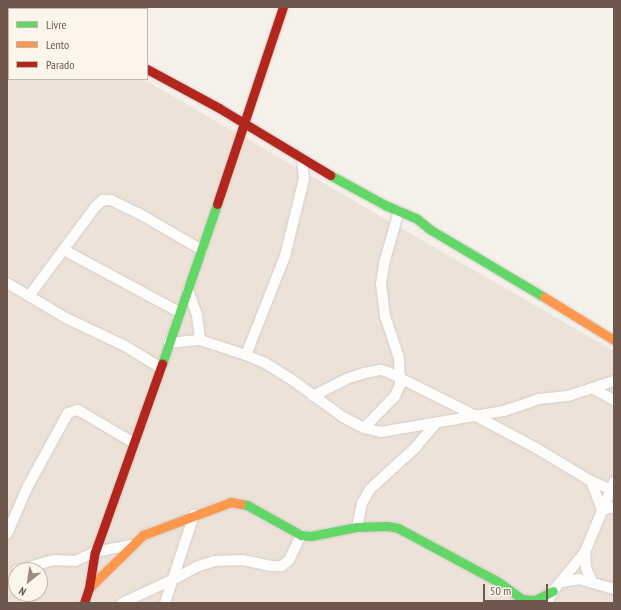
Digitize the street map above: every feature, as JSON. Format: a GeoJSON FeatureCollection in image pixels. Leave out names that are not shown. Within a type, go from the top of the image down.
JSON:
{"type":"FeatureCollection","features":[{"type":"Feature","properties":{"kind":"street"},"geometry":{"type":"LineString","coordinates":[[84,603],[89,588],[95,552],[202,250],[232,156],[245,124],[283,7]]}},
{"type":"Feature","properties":{"kind":"street"},"geometry":{"type":"LineString","coordinates":[[148,70],[245,124],[302,159],[385,205],[416,218],[431,230],[497,268],[614,340]]}},
{"type":"Feature","properties":{"kind":"street"},"geometry":{"type":"LineString","coordinates":[[246,355],[285,256],[304,179],[302,159]]}},
{"type":"Feature","properties":{"kind":"street"},"geometry":{"type":"LineString","coordinates":[[30,296],[95,207],[103,200],[111,200],[138,213],[202,250]]}},
{"type":"Feature","properties":{"kind":"street"},"geometry":{"type":"LineString","coordinates":[[364,428],[395,396],[400,379],[398,350],[386,316],[381,284],[385,260],[399,211]]}},
{"type":"Feature","properties":{"kind":"street"},"geometry":{"type":"LineString","coordinates":[[64,250],[179,312]]}},
{"type":"Feature","properties":{"kind":"street"},"geometry":{"type":"LineString","coordinates":[[7,283],[71,320],[124,346],[161,368]]}},
{"type":"Feature","properties":{"kind":"street"},"geometry":{"type":"LineString","coordinates":[[188,290],[197,314],[200,340]]}},
{"type":"Feature","properties":{"kind":"street"},"geometry":{"type":"LineString","coordinates":[[169,343],[200,340],[246,355],[265,363],[291,379],[343,417],[364,428],[381,432],[504,411],[539,399],[568,396],[614,381]]}},
{"type":"Feature","properties":{"kind":"street"},"geometry":{"type":"LineString","coordinates":[[313,396],[346,379],[364,373],[381,370],[474,415],[536,448],[591,481],[613,488],[602,510],[585,552],[554,591],[547,603]]}},
{"type":"Feature","properties":{"kind":"street"},"geometry":{"type":"LineString","coordinates":[[592,388],[614,400]]}},
{"type":"Feature","properties":{"kind":"street"},"geometry":{"type":"LineString","coordinates":[[7,534],[28,486],[68,413],[78,410],[134,443]]}},
{"type":"Feature","properties":{"kind":"street"},"geometry":{"type":"LineString","coordinates":[[357,527],[362,503],[370,489],[415,448],[436,423]]}},
{"type":"Feature","properties":{"kind":"street"},"geometry":{"type":"LineString","coordinates":[[591,481],[602,510]]}},
{"type":"Feature","properties":{"kind":"street"},"geometry":{"type":"LineString","coordinates":[[89,588],[131,545],[153,530],[231,502],[238,502],[247,505],[301,535],[311,536],[357,527],[387,526],[398,528],[497,581],[522,599],[535,600],[554,591]]}},
{"type":"Feature","properties":{"kind":"street"},"geometry":{"type":"LineString","coordinates":[[602,510],[614,507]]}},
{"type":"Feature","properties":{"kind":"street"},"geometry":{"type":"LineString","coordinates":[[165,603],[194,515]]}},
{"type":"Feature","properties":{"kind":"street"},"geometry":{"type":"LineString","coordinates":[[122,603],[196,567],[214,561],[243,560],[272,566],[282,566],[289,560],[301,535]]}},
{"type":"Feature","properties":{"kind":"street"},"geometry":{"type":"LineString","coordinates":[[47,562],[55,560],[76,561],[95,552],[131,545]]}},
{"type":"Feature","properties":{"kind":"street"},"geometry":{"type":"LineString","coordinates":[[585,552],[586,568],[592,582]]}},
{"type":"Feature","properties":{"kind":"street"},"geometry":{"type":"LineString","coordinates":[[562,582],[579,579],[614,589]]}},
{"type":"Feature","properties":{"kind":"shaded area"},"geometry":{"type":"Polygon","coordinates":[[[7,7],[20,8],[8,8],[8,80],[145,80],[614,351],[614,603],[7,603],[7,7]]]}},
{"type":"Feature","properties":{"kind":"traffic: fast"},"geometry":{"type":"LineString","coordinates":[[330,175],[385,205],[416,218],[431,230],[544,297]]}},
{"type":"Feature","properties":{"kind":"traffic: fast"},"geometry":{"type":"LineString","coordinates":[[162,364],[217,204]]}},
{"type":"Feature","properties":{"kind":"traffic: fast"},"geometry":{"type":"LineString","coordinates":[[241,504],[247,505],[301,535],[311,536],[357,527],[387,526],[398,528],[497,581],[522,599],[535,600],[553,591]]}},
{"type":"Feature","properties":{"kind":"traffic: slow"},"geometry":{"type":"LineString","coordinates":[[544,297],[614,340]]}},
{"type":"Feature","properties":{"kind":"traffic: slow"},"geometry":{"type":"LineString","coordinates":[[89,588],[143,535],[231,502],[241,504]]}},
{"type":"Feature","properties":{"kind":"traffic: jam"},"geometry":{"type":"LineString","coordinates":[[217,204],[283,7]]}},
{"type":"Feature","properties":{"kind":"traffic: jam"},"geometry":{"type":"LineString","coordinates":[[148,70],[219,108],[330,175]]}},
{"type":"Feature","properties":{"kind":"traffic: jam"},"geometry":{"type":"LineString","coordinates":[[84,603],[89,588],[95,552],[162,364]]}}]}
